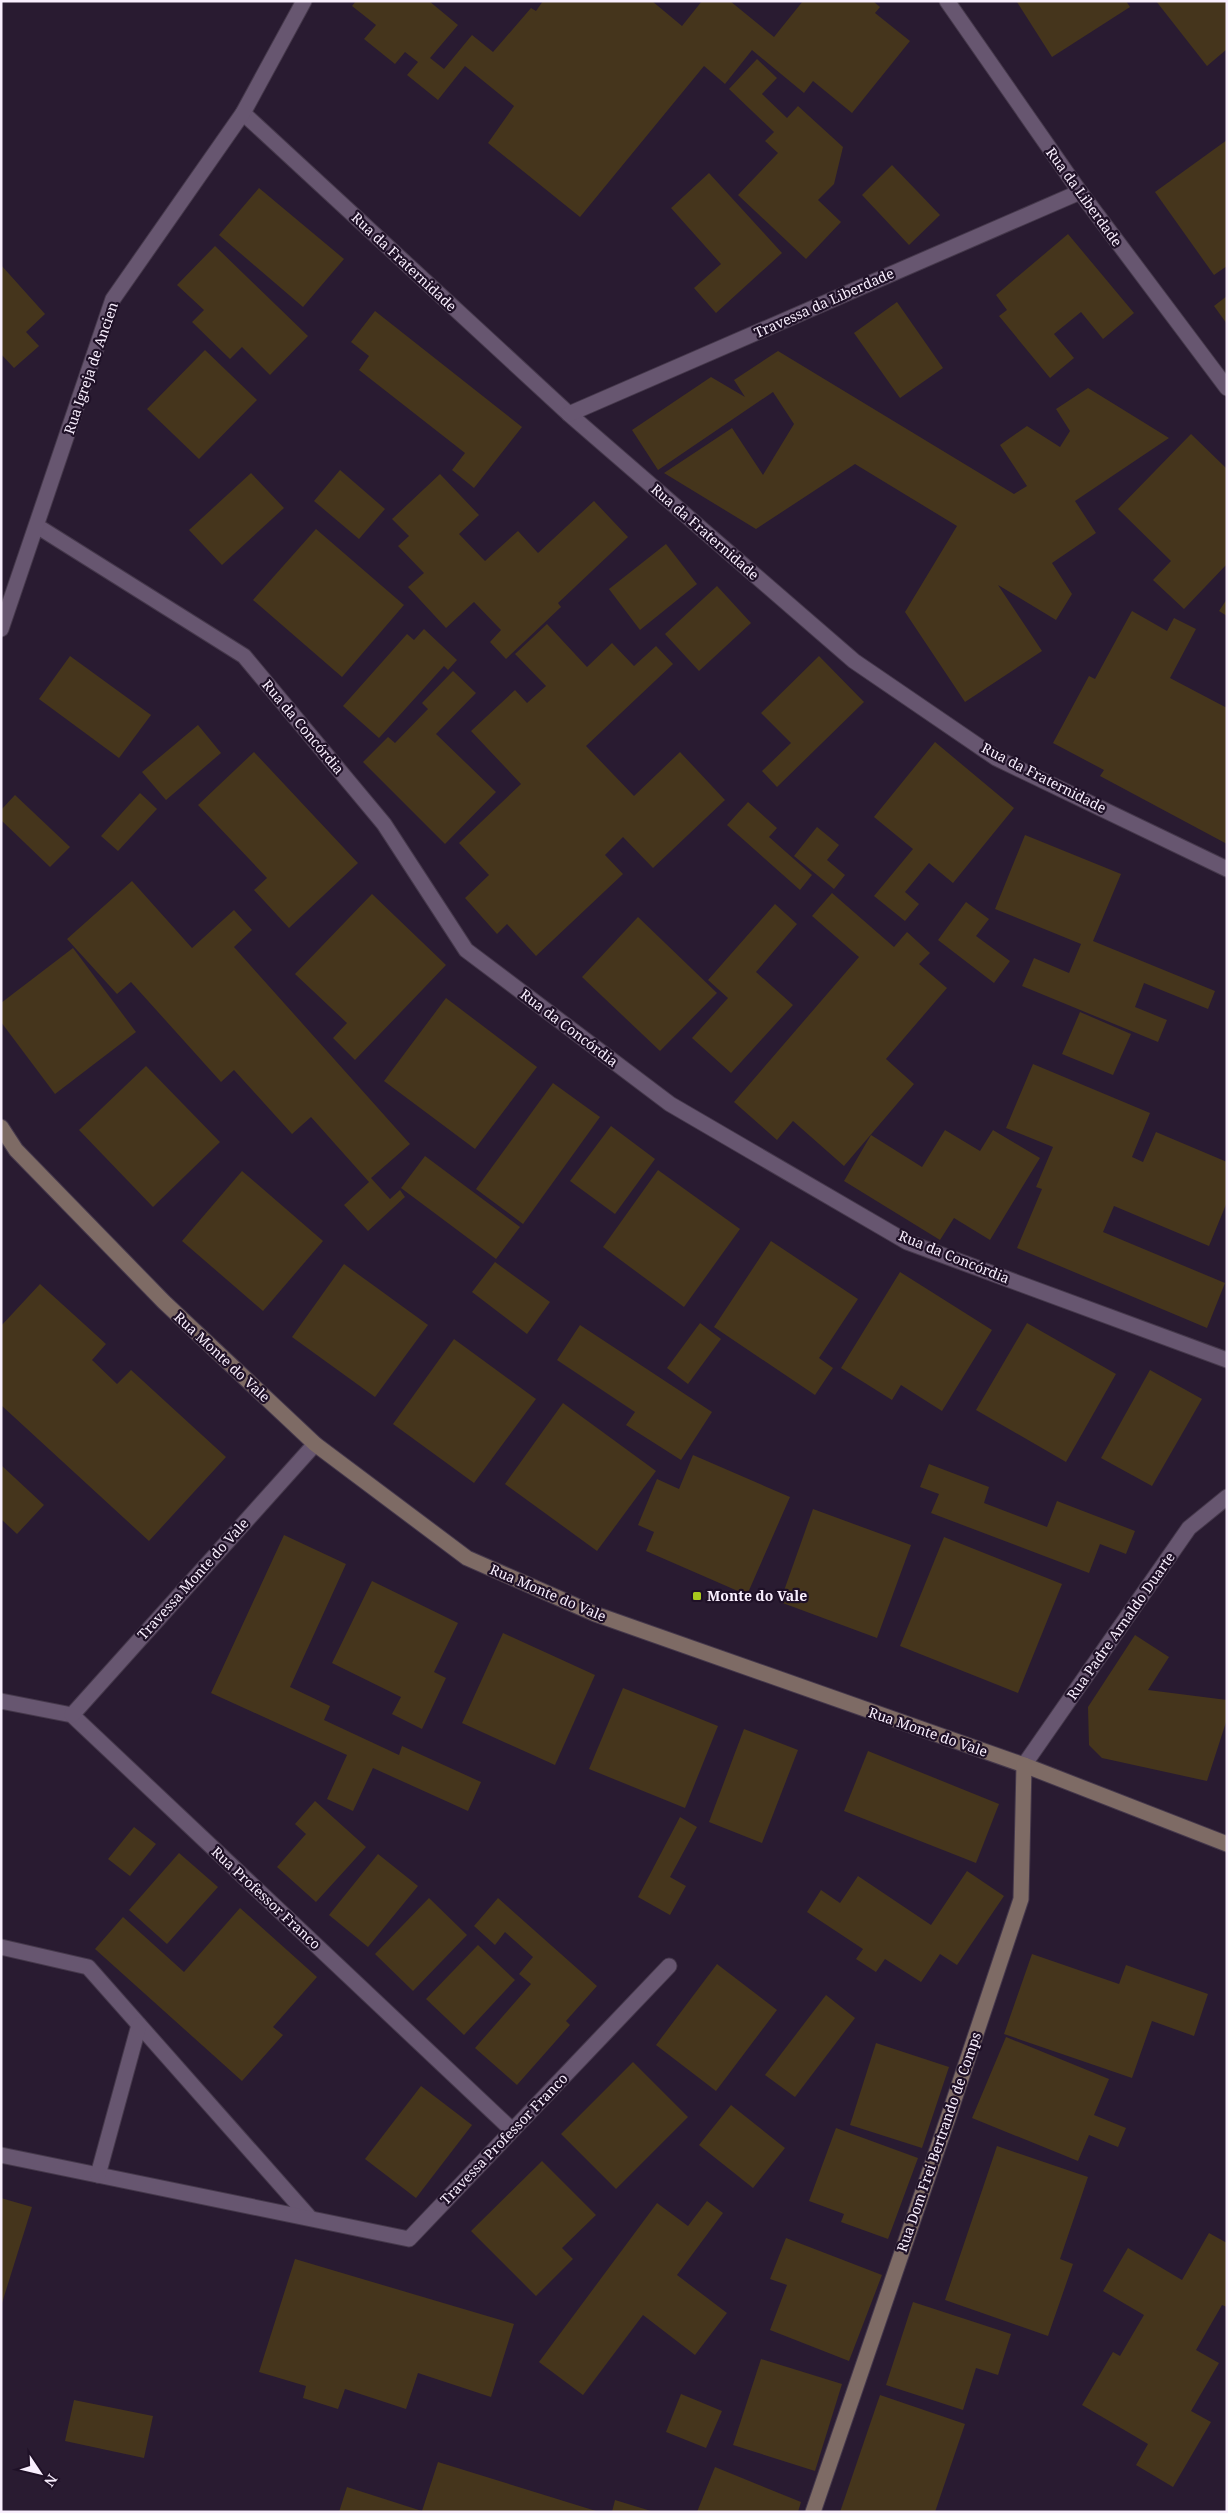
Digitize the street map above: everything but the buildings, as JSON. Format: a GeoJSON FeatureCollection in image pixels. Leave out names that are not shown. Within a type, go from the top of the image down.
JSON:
{"type":"FeatureCollection","features":[{"type":"Feature","properties":{"kind":"street","name":"Rua Igreja de Ancien"},"geometry":{"type":"LineString","coordinates":[[1,630],[113,299],[243,113],[304,1]]}},
{"type":"Feature","properties":{"kind":"street","name":"Rua da Liberdade"},"geometry":{"type":"LineString","coordinates":[[947,1],[1080,192],[1227,388]]}},
{"type":"Feature","properties":{"kind":"street","name":"Rua da Fraternidade"},"geometry":{"type":"LineString","coordinates":[[243,113],[569,414],[854,661],[996,758],[1227,869]]}},
{"type":"Feature","properties":{"kind":"street","name":"Travessa da Liberdade"},"geometry":{"type":"LineString","coordinates":[[569,414],[1080,192]]}},
{"type":"Feature","properties":{"kind":"street","name":"Rua da Concórdia"},"geometry":{"type":"LineString","coordinates":[[37,526],[244,656],[384,824],[466,950],[670,1104],[907,1242],[1227,1360]]}},
{"type":"Feature","properties":{"kind":"street","name":"Rua Monte do Vale"},"geometry":{"type":"LineString","coordinates":[[1,1127],[16,1150],[164,1302],[315,1444],[467,1558],[594,1614],[1024,1766],[1227,1844]]}},
{"type":"Feature","properties":{"kind":"street","name":"Travessa Monte do Vale"},"geometry":{"type":"LineString","coordinates":[[72,1715],[315,1444]]}},
{"type":"Feature","properties":{"kind":"street","name":"Rua Padre Arnaldo Duarte"},"geometry":{"type":"LineString","coordinates":[[1024,1766],[1189,1528],[1227,1496]]}},
{"type":"Feature","properties":{"kind":"street"},"geometry":{"type":"LineString","coordinates":[[1,1700],[72,1715]]}},
{"type":"Feature","properties":{"kind":"street","name":"Rua Professor Franco"},"geometry":{"type":"LineString","coordinates":[[72,1715],[512,2130]]}},
{"type":"Feature","properties":{"kind":"street","name":"Rua Dom Frei Bertrando de Comps"},"geometry":{"type":"LineString","coordinates":[[813,2512],[1021,1899],[1024,1766]]}},
{"type":"Feature","properties":{"kind":"street"},"geometry":{"type":"LineString","coordinates":[[1,1947],[88,1966],[310,2218]]}},
{"type":"Feature","properties":{"kind":"street","name":"Travessa Professor Franco"},"geometry":{"type":"LineString","coordinates":[[1,2155],[409,2239],[669,1966]]}},
{"type":"Feature","properties":{"kind":"street"},"geometry":{"type":"LineString","coordinates":[[98,2175],[139,2025]]}},
{"type":"Feature","properties":{"kind":"place","name":"Monte do Vale"},"geometry":{"type":"Point","coordinates":[697,1596]}}]}
